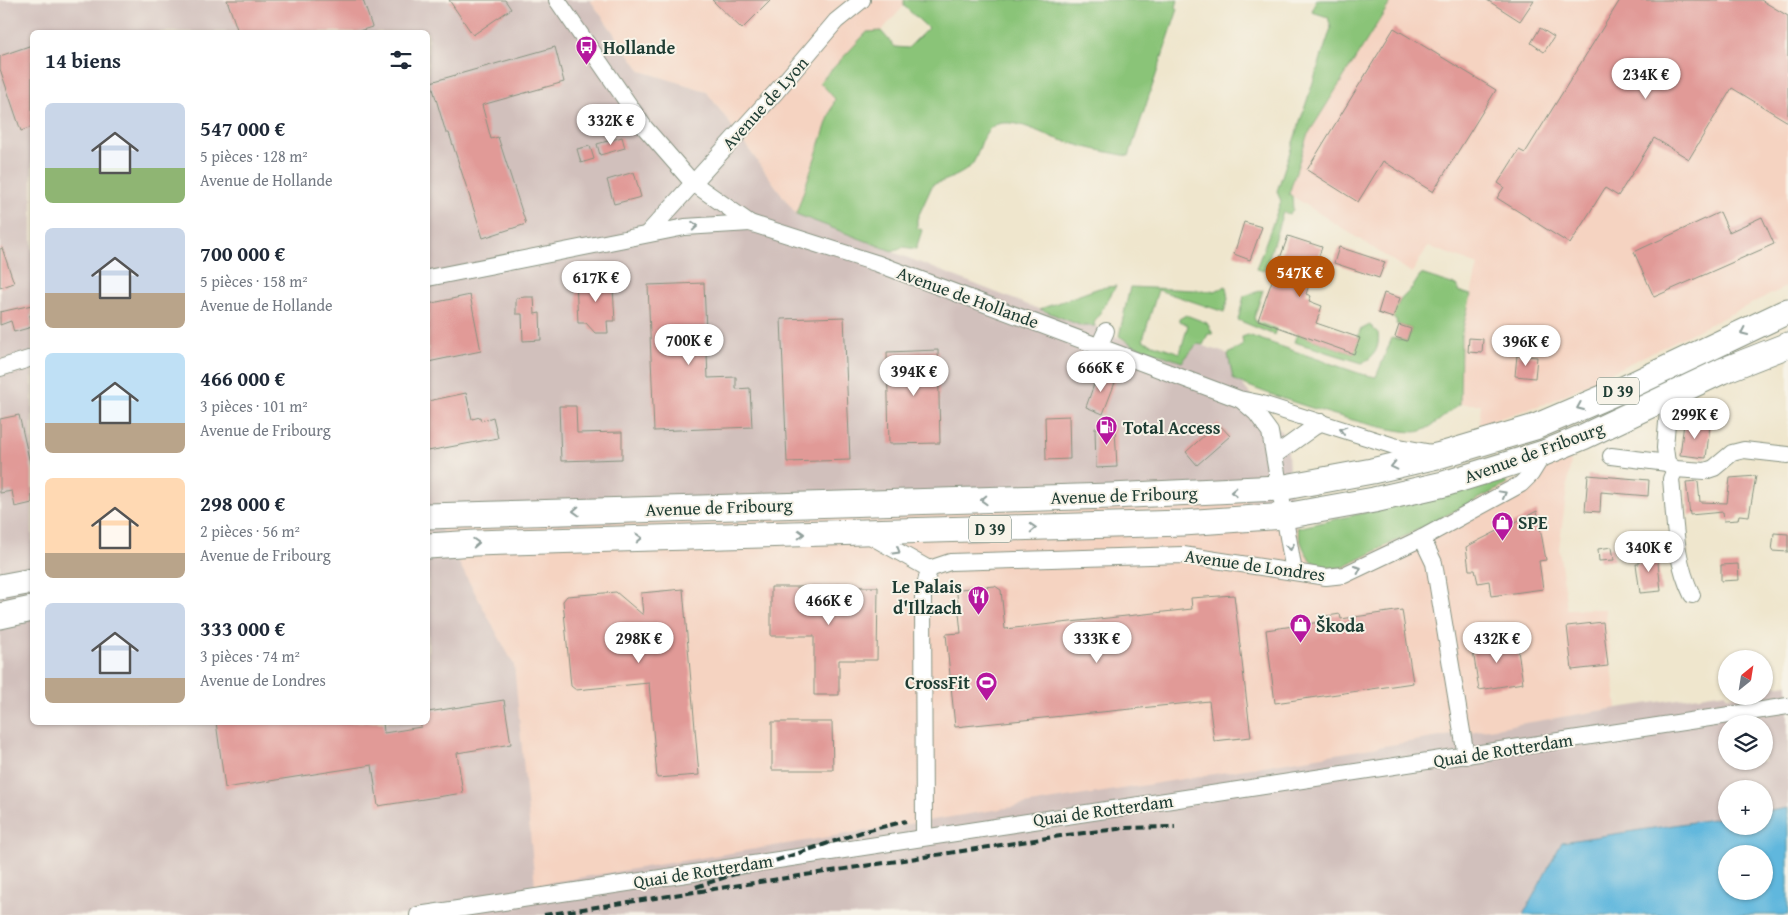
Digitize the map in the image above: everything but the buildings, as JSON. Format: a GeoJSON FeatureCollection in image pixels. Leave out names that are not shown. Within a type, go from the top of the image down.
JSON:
{"type":"FeatureCollection","features":[{"type":"Feature","properties":{"kind":"main road","name":"Avenue de Fribourg"},"geometry":{"type":"LineString","coordinates":[[430,516],[1111,496],[1280,488],[1372,471],[1441,455],[1535,427],[1620,391],[1788,311]]}},
{"type":"Feature","properties":{"kind":"main road","name":"Avenue de Fribourg"},"geometry":{"type":"LineString","coordinates":[[430,546],[475,543],[1183,524],[1285,516],[1444,484],[1544,453],[1722,371],[1788,345]]}},
{"type":"Feature","properties":{"kind":"main road"},"geometry":{"type":"LineString","coordinates":[[0,587],[30,581]]}},
{"type":"Feature","properties":{"kind":"main road"},"geometry":{"type":"LineString","coordinates":[[0,616],[30,609]]}},
{"type":"Feature","properties":{"kind":"street","name":"Avenue de Hollande"},"geometry":{"type":"LineString","coordinates":[[557,0],[645,128],[693,183],[750,222],[876,263],[1239,399],[1394,446],[1441,455]]}},
{"type":"Feature","properties":{"kind":"street","name":"Avenue de Lyon"},"geometry":{"type":"LineString","coordinates":[[836,21],[844,0]]}},
{"type":"Feature","properties":{"kind":"street","name":"Avenue de Lyon"},"geometry":{"type":"LineString","coordinates":[[693,183],[775,93],[836,21],[862,0]]}},
{"type":"Feature","properties":{"kind":"street"},"geometry":{"type":"LineString","coordinates":[[646,234],[693,183]]}},
{"type":"Feature","properties":{"kind":"street","name":"Avenue de Hollande"},"geometry":{"type":"LineString","coordinates":[[430,278],[685,227],[750,222]]}},
{"type":"Feature","properties":{"kind":"street"},"geometry":{"type":"LineString","coordinates":[[1099,346],[1106,331]]}},
{"type":"Feature","properties":{"kind":"street"},"geometry":{"type":"LineString","coordinates":[[0,368],[30,359]]}},
{"type":"Feature","properties":{"kind":"street"},"geometry":{"type":"LineString","coordinates":[[1669,397],[1665,448],[1671,466],[1678,555],[1683,578],[1692,595]]}},
{"type":"Feature","properties":{"kind":"street","name":"Avenue de Hollande"},"geometry":{"type":"LineString","coordinates":[[1239,399],[1266,424],[1270,432],[1294,572]]}},
{"type":"Feature","properties":{"kind":"street"},"geometry":{"type":"LineString","coordinates":[[1275,455],[1320,422]]}},
{"type":"Feature","properties":{"kind":"street"},"geometry":{"type":"LineString","coordinates":[[1611,456],[1705,472],[1714,468],[1732,453],[1744,450],[1788,455]]}},
{"type":"Feature","properties":{"kind":"street","name":"Avenue de Londres"},"geometry":{"type":"LineString","coordinates":[[928,569],[950,562],[1183,554],[1326,577],[1344,575],[1422,538],[1521,484],[1531,474],[1544,453]]}},
{"type":"Feature","properties":{"kind":"street"},"geometry":{"type":"LineString","coordinates":[[865,532],[928,569],[923,595],[924,836]]}},
{"type":"Feature","properties":{"kind":"street"},"geometry":{"type":"LineString","coordinates":[[1422,538],[1434,563],[1466,756]]}},
{"type":"Feature","properties":{"kind":"street","name":"Quai de Rotterdam"},"geometry":{"type":"LineString","coordinates":[[418,915],[924,836],[1466,756],[1788,706]]}},
{"type":"Feature","properties":{"kind":"shaded area"},"geometry":{"type":"Polygon","coordinates":[[[0,0],[590,0],[641,71],[706,91],[796,214],[1082,326],[1095,326],[1133,345],[1181,362],[1197,344],[1228,354],[1233,378],[1241,383],[1287,439],[1291,499],[440,528],[514,665],[535,885],[1617,708],[1718,693],[1718,705],[1773,705],[1773,686],[1788,684],[1788,808],[1773,810],[1773,780],[1718,780],[1718,818],[1562,842],[1523,915],[0,915],[0,0]]]}},
{"type":"Feature","properties":{"kind":"shaded area"},"geometry":{"type":"Polygon","coordinates":[[[590,0],[904,0],[904,6],[881,31],[868,32],[835,99],[796,214],[706,91],[641,71],[590,0]]]}},
{"type":"Feature","properties":{"kind":"shaded area"},"geometry":{"type":"Polygon","coordinates":[[[1392,0],[1788,0],[1788,286],[1550,402],[1479,425],[1481,404],[1460,404],[1461,336],[1478,265],[1428,246],[1412,273],[1289,194],[1307,136],[1392,0]]]}},
{"type":"Feature","properties":{"kind":"shaded area"},"geometry":{"type":"Polygon","coordinates":[[[1571,459],[1559,548],[1567,609],[1605,609],[1617,708],[535,887],[439,528],[1291,499],[1303,552],[1508,484],[1571,459]]]}},
{"type":"Feature","properties":{"kind":"green space"},"geometry":{"type":"Polygon","coordinates":[[[904,0],[1178,0],[1176,7],[1178,9],[1129,156],[1102,151],[1051,137],[1017,124],[1003,123],[996,125],[986,133],[970,167],[933,184],[917,219],[917,228],[922,230],[916,249],[903,247],[892,251],[796,214],[835,99],[820,82],[867,32],[881,31],[895,47],[908,48],[928,28],[904,6],[904,0]]]}},
{"type":"Feature","properties":{"kind":"green space"},"geometry":{"type":"Polygon","coordinates":[[[1316,0],[1392,0],[1307,136],[1289,194],[1292,196],[1293,210],[1289,214],[1283,212],[1266,267],[1263,271],[1256,269],[1281,201],[1277,192],[1278,188],[1331,28],[1328,17],[1312,12],[1316,0]]]}},
{"type":"Feature","properties":{"kind":"green space"},"geometry":{"type":"Polygon","coordinates":[[[1421,274],[1458,286],[1458,291],[1471,295],[1461,336],[1460,404],[1426,429],[1408,432],[1358,421],[1269,394],[1233,379],[1228,354],[1243,345],[1242,337],[1248,335],[1361,374],[1376,377],[1392,338],[1407,341],[1411,329],[1396,324],[1397,321],[1390,316],[1421,274]]]}},
{"type":"Feature","properties":{"kind":"green space"},"geometry":{"type":"Polygon","coordinates":[[[1116,286],[1094,323],[1095,326],[1082,326],[1040,309],[1099,288],[1116,286]]]}},
{"type":"Feature","properties":{"kind":"green space"},"geometry":{"type":"Polygon","coordinates":[[[1226,286],[1228,299],[1224,312],[1158,290],[1144,341],[1180,353],[1188,325],[1179,321],[1179,319],[1186,315],[1207,323],[1213,334],[1208,334],[1203,345],[1197,344],[1182,362],[1133,345],[1119,336],[1130,287],[1215,291],[1226,286]]]}},
{"type":"Feature","properties":{"kind":"green space"},"geometry":{"type":"Polygon","coordinates":[[[1263,290],[1254,318],[1256,322],[1276,329],[1274,335],[1238,320],[1244,296],[1263,290]]]}},
{"type":"Feature","properties":{"kind":"green space"},"geometry":{"type":"Polygon","coordinates":[[[1370,325],[1378,333],[1378,343],[1373,355],[1362,363],[1294,342],[1297,334],[1354,354],[1360,330],[1370,325]]]}},
{"type":"Feature","properties":{"kind":"green space"},"geometry":{"type":"Polygon","coordinates":[[[1504,481],[1508,484],[1344,567],[1324,567],[1311,560],[1306,554],[1297,528],[1504,481]]]}},
{"type":"Feature","properties":{"kind":"water"},"geometry":{"type":"Polygon","coordinates":[[[1788,808],[1788,915],[1523,915],[1562,842],[1718,818],[1718,835],[1773,835],[1773,810],[1788,808]]]}},
{"type":"Feature","properties":{"kind":"railway"},"geometry":{"type":"LineString","coordinates":[[696,887],[862,832],[906,821]]}},
{"type":"Feature","properties":{"kind":"railway"},"geometry":{"type":"LineString","coordinates":[[544,915],[1067,835],[1126,828],[1175,827]]}},
{"type":"Feature","properties":{"kind":"place","name":"Hollande"},"geometry":{"type":"Point","coordinates":[587,66]}},
{"type":"Feature","properties":{"kind":"place","name":"Total Access"},"geometry":{"type":"Point","coordinates":[1107,446]}},
{"type":"Feature","properties":{"kind":"place","name":"SPE"},"geometry":{"type":"Point","coordinates":[1502,541]}},
{"type":"Feature","properties":{"kind":"place","name":"Le Palais d'Illzach"},"geometry":{"type":"Point","coordinates":[978,615]}},
{"type":"Feature","properties":{"kind":"place","name":"Škoda"},"geometry":{"type":"Point","coordinates":[1300,644]}},
{"type":"Feature","properties":{"kind":"place","name":"CrossFit"},"geometry":{"type":"Point","coordinates":[986,701]}}]}
